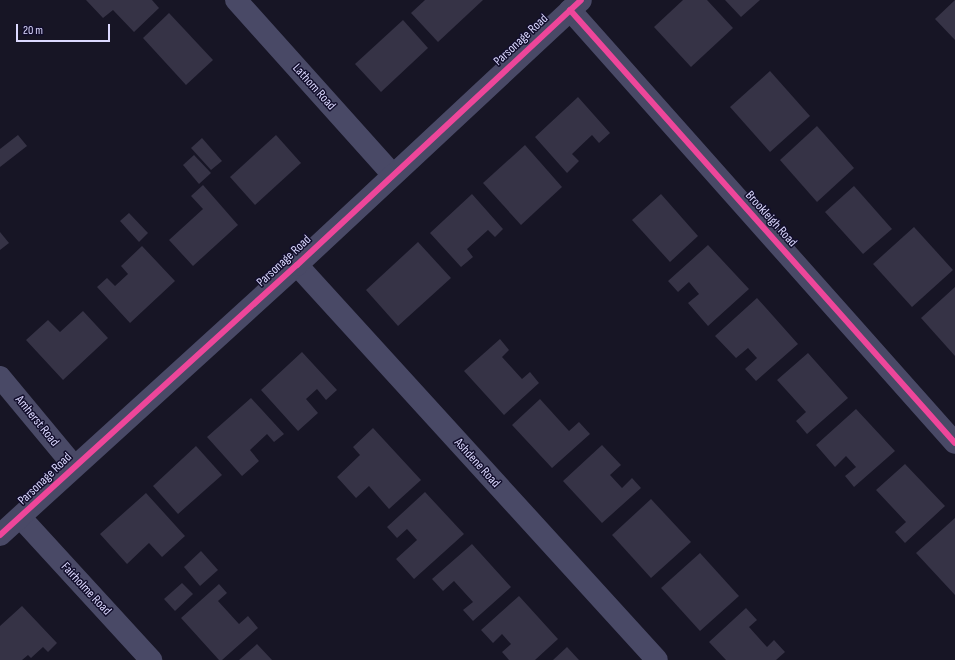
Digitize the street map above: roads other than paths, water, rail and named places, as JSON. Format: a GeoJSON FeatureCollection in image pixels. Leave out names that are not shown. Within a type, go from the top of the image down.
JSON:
{"type":"FeatureCollection","features":[{"type":"Feature","properties":{"kind":"street","name":"Lathom Road"},"geometry":{"type":"LineString","coordinates":[[236,0],[392,174]]}},
{"type":"Feature","properties":{"kind":"street","name":"Parsonage Road"},"geometry":{"type":"LineString","coordinates":[[0,535],[21,518],[74,466],[297,265],[392,174],[575,5]]}},
{"type":"Feature","properties":{"kind":"street","name":"Brookleigh Road"},"geometry":{"type":"LineString","coordinates":[[575,5],[955,443]]}},
{"type":"Feature","properties":{"kind":"street","name":"Ashdene Road"},"geometry":{"type":"LineString","coordinates":[[297,265],[657,660]]}},
{"type":"Feature","properties":{"kind":"street","name":"Amherst Road"},"geometry":{"type":"LineString","coordinates":[[0,377],[74,466]]}},
{"type":"Feature","properties":{"kind":"street","name":"Fairholme Road"},"geometry":{"type":"LineString","coordinates":[[21,518],[151,660]]}}]}
